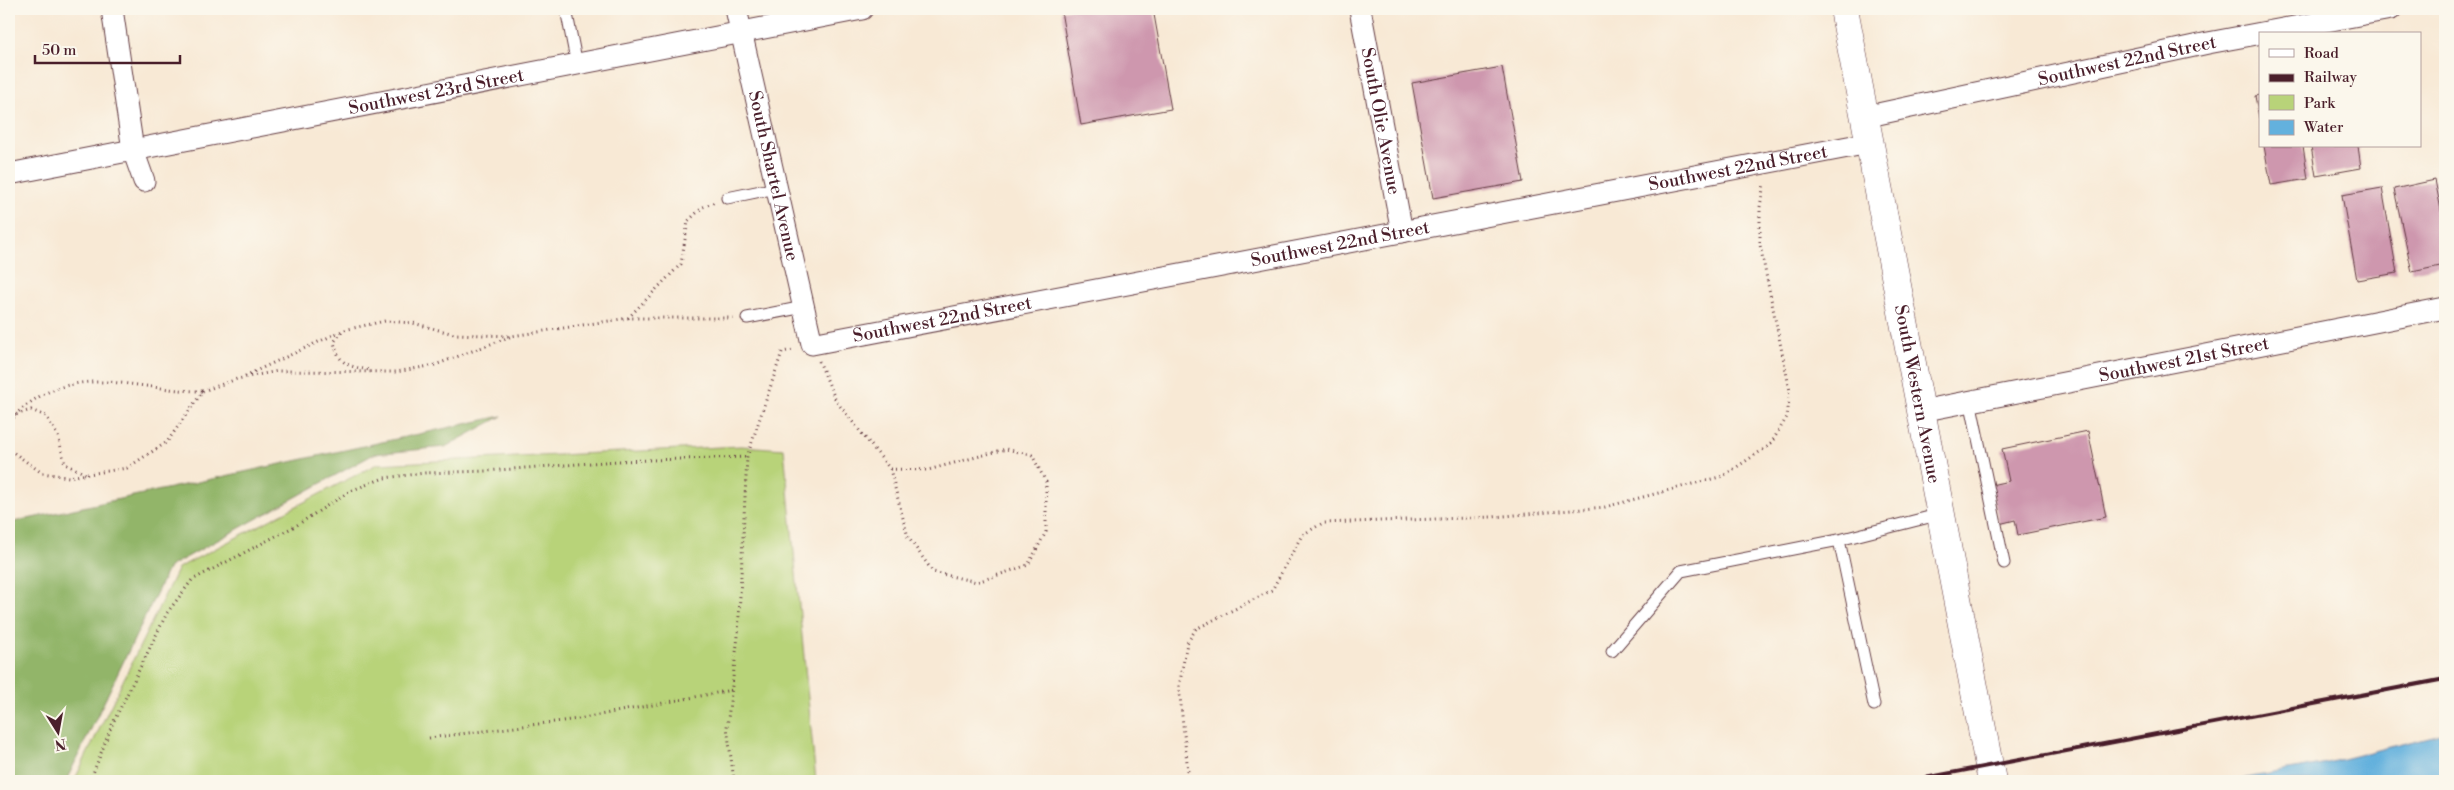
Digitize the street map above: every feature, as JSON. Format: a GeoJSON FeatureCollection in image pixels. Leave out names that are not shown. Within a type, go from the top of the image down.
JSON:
{"type":"FeatureCollection","features":[{"type":"Feature","properties":{"kind":"main road","name":"South Western Avenue"},"geometry":{"type":"LineString","coordinates":[[1844,9],[1992,781]]}},
{"type":"Feature","properties":{"kind":"street"},"geometry":{"type":"LineString","coordinates":[[112,9],[133,150],[144,181]]}},
{"type":"Feature","properties":{"kind":"street","name":"South Shartel Avenue"},"geometry":{"type":"LineString","coordinates":[[736,9],[812,344]]}},
{"type":"Feature","properties":{"kind":"street","name":"Southwest 23rd Street"},"geometry":{"type":"LineString","coordinates":[[9,174],[862,9]]}},
{"type":"Feature","properties":{"kind":"street","name":"South Olie Avenue"},"geometry":{"type":"LineString","coordinates":[[1360,9],[1402,232]]}},
{"type":"Feature","properties":{"kind":"street","name":"Southwest 22nd Street"},"geometry":{"type":"LineString","coordinates":[[2268,32],[2392,9]]}},
{"type":"Feature","properties":{"kind":"street","name":"Southwest 22nd Street"},"geometry":{"type":"LineString","coordinates":[[1864,117],[2259,34]]}},
{"type":"Feature","properties":{"kind":"street","name":"Southwest 22nd Street"},"geometry":{"type":"LineString","coordinates":[[812,344],[1869,143]]}},
{"type":"Feature","properties":{"kind":"street","name":"Southwest 21st Street"},"geometry":{"type":"LineString","coordinates":[[1921,411],[2445,308]]}},
{"type":"Feature","properties":{"kind":"lane"},"geometry":{"type":"LineString","coordinates":[[566,9],[577,65]]}},
{"type":"Feature","properties":{"kind":"lane"},"geometry":{"type":"LineString","coordinates":[[727,198],[776,188]]}},
{"type":"Feature","properties":{"kind":"lane"},"geometry":{"type":"LineString","coordinates":[[747,318],[804,307]]}},
{"type":"Feature","properties":{"kind":"lane"},"geometry":{"type":"LineString","coordinates":[[1970,400],[2004,563]]}},
{"type":"Feature","properties":{"kind":"lane"},"geometry":{"type":"LineString","coordinates":[[1612,652],[1681,571],[1839,540],[1941,514]]}},
{"type":"Feature","properties":{"kind":"lane"},"geometry":{"type":"LineString","coordinates":[[1839,540],[1874,705]]}},
{"type":"Feature","properties":{"kind":"path"},"geometry":{"type":"LineString","coordinates":[[1189,781],[1179,687],[1186,643],[1196,629],[1272,590],[1302,535],[1323,523],[1493,517],[1605,507],[1723,476],[1770,445],[1787,417],[1790,391],[1760,245],[1760,207],[1767,162]]}},
{"type":"Feature","properties":{"kind":"path"},"geometry":{"type":"LineString","coordinates":[[628,318],[681,264],[688,222],[703,207],[727,198]]}},
{"type":"Feature","properties":{"kind":"path"},"geometry":{"type":"LineString","coordinates":[[203,391],[167,442],[127,468],[69,477],[42,473],[10,450],[9,428],[15,415],[30,401],[67,384],[124,382],[175,391],[203,391],[237,379],[295,354],[344,330],[385,321],[413,323],[454,334],[512,336],[628,318],[747,318]]}},
{"type":"Feature","properties":{"kind":"path"},"geometry":{"type":"LineString","coordinates":[[344,330],[334,342],[337,356],[349,366],[379,372]]}},
{"type":"Feature","properties":{"kind":"path"},"geometry":{"type":"LineString","coordinates":[[237,379],[278,371],[396,372],[436,365],[512,336]]}},
{"type":"Feature","properties":{"kind":"path"},"geometry":{"type":"LineString","coordinates":[[734,781],[727,728],[738,636],[747,457],[782,352],[812,344],[836,401],[890,469],[908,538],[933,572],[977,582],[1028,565],[1046,532],[1046,482],[1032,455],[1006,449],[928,470],[890,469]]}},
{"type":"Feature","properties":{"kind":"path"},"geometry":{"type":"LineString","coordinates":[[15,415],[31,410],[46,416],[58,436],[65,464],[87,474]]}},
{"type":"Feature","properties":{"kind":"path"},"geometry":{"type":"LineString","coordinates":[[90,781],[112,724],[167,613],[192,580],[297,524],[350,490],[384,478],[424,472],[486,471],[618,461],[747,457]]}},
{"type":"Feature","properties":{"kind":"path"},"geometry":{"type":"LineString","coordinates":[[429,738],[578,719],[732,690]]}},
{"type":"Feature","properties":{"kind":"green space"},"geometry":{"type":"Polygon","coordinates":[[[502,416],[445,447],[374,454],[169,567],[66,781],[9,781],[9,523],[502,416]]]}},
{"type":"Feature","properties":{"kind":"green space"},"geometry":{"type":"Polygon","coordinates":[[[741,446],[784,449],[816,781],[74,781],[178,568],[377,464],[741,446]]]}},
{"type":"Feature","properties":{"kind":"water"},"geometry":{"type":"Polygon","coordinates":[[[2445,733],[2445,774],[2406,781],[2230,781],[2327,763],[2445,733]]]}},
{"type":"Feature","properties":{"kind":"building"},"geometry":{"type":"Polygon","coordinates":[[[1071,9],[1153,9],[1171,109],[1081,125],[1061,11],[1071,9]]]}},
{"type":"Feature","properties":{"kind":"building"},"geometry":{"type":"Polygon","coordinates":[[[1502,67],[1523,182],[1433,198],[1412,83],[1502,67]]]}},
{"type":"Feature","properties":{"kind":"building"},"geometry":{"type":"Polygon","coordinates":[[[2259,95],[2259,118],[2255,96],[2259,95]]]}},
{"type":"Feature","properties":{"kind":"building"},"geometry":{"type":"Polygon","coordinates":[[[2264,148],[2303,148],[2308,179],[2271,185],[2264,148]]]}},
{"type":"Feature","properties":{"kind":"building"},"geometry":{"type":"Polygon","coordinates":[[[2311,148],[2358,148],[2361,168],[2316,176],[2311,148]]]}},
{"type":"Feature","properties":{"kind":"building"},"geometry":{"type":"Polygon","coordinates":[[[2435,180],[2445,230],[2445,265],[2412,272],[2394,189],[2435,180]]]}},
{"type":"Feature","properties":{"kind":"building"},"geometry":{"type":"Polygon","coordinates":[[[2382,188],[2397,273],[2357,280],[2342,195],[2382,188]]]}},
{"type":"Feature","properties":{"kind":"building"},"geometry":{"type":"Polygon","coordinates":[[[2088,431],[2106,517],[2018,535],[2015,520],[1999,524],[1991,485],[2009,481],[2002,449],[2088,431]]]}},
{"type":"Feature","properties":{"kind":"railway"},"geometry":{"type":"LineString","coordinates":[[1909,781],[2445,679]]}}]}
